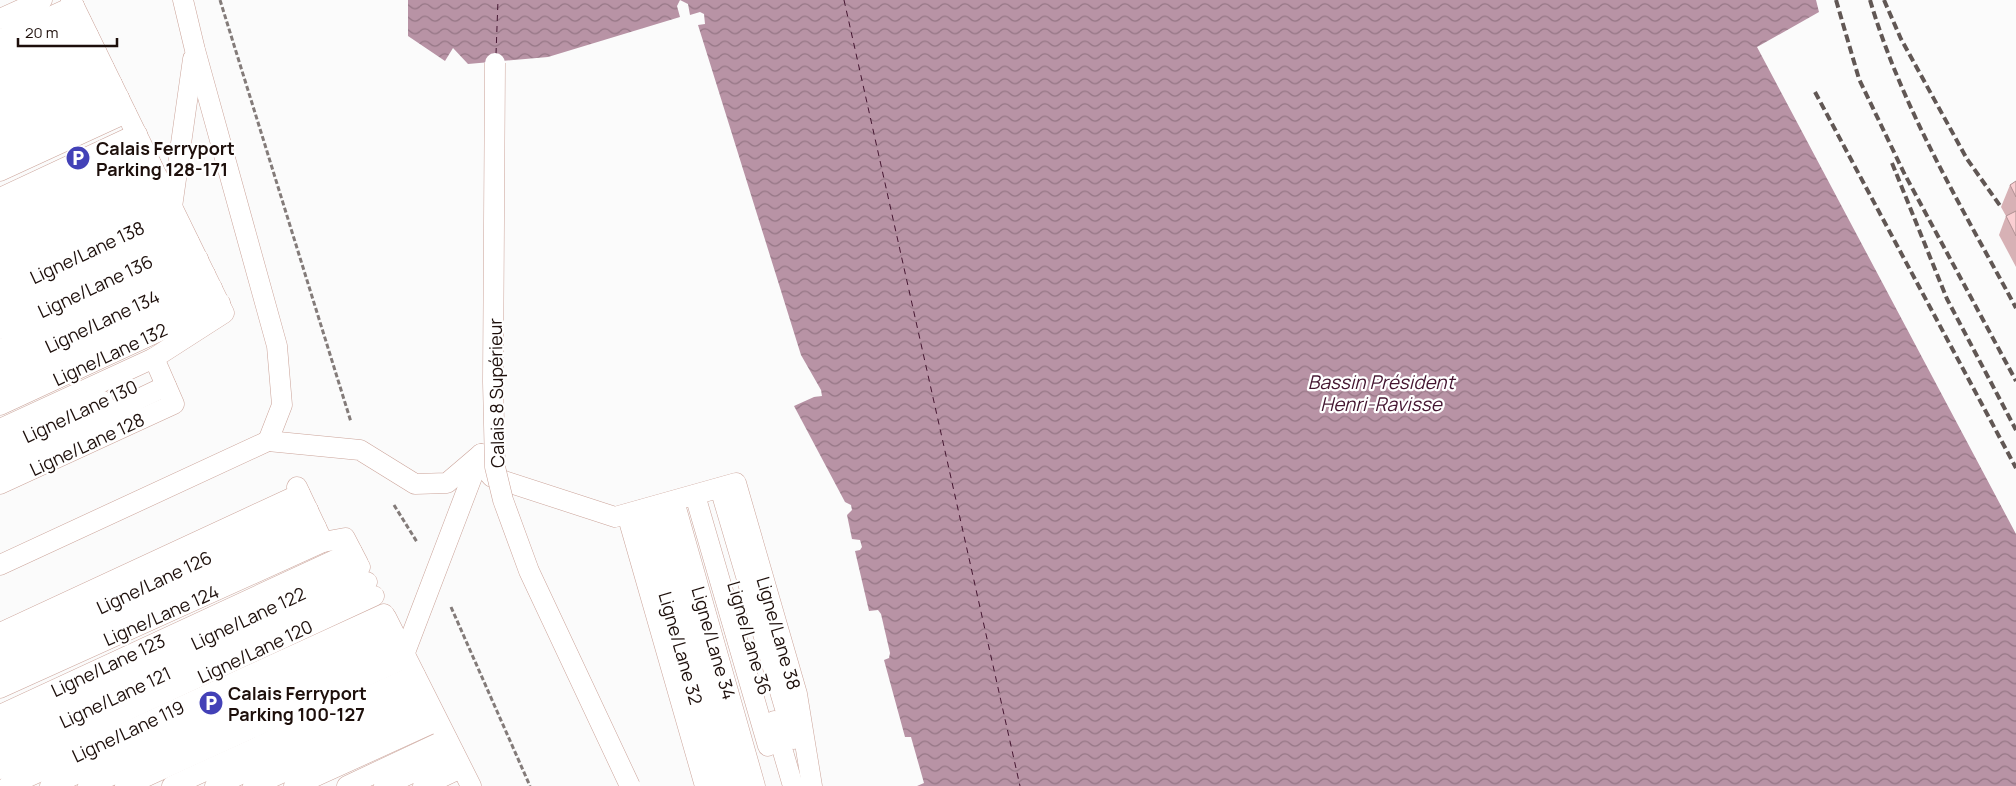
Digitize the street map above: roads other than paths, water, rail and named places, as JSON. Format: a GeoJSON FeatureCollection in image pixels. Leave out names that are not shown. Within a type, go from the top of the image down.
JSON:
{"type":"FeatureCollection","features":[{"type":"Feature","properties":{"kind":"lane"},"geometry":{"type":"LineString","coordinates":[[0,19],[42,0]]}},
{"type":"Feature","properties":{"kind":"lane"},"geometry":{"type":"LineString","coordinates":[[183,0],[276,346],[282,405],[268,441]]}},
{"type":"Feature","properties":{"kind":"lane"},"geometry":{"type":"LineString","coordinates":[[0,387],[178,218],[195,50],[192,0]]}},
{"type":"Feature","properties":{"kind":"lane"},"geometry":{"type":"LineString","coordinates":[[0,40],[97,53]]}},
{"type":"Feature","properties":{"kind":"lane"},"geometry":{"type":"LineString","coordinates":[[0,59],[97,53]]}},
{"type":"Feature","properties":{"kind":"lane"},"geometry":{"type":"LineString","coordinates":[[0,76],[97,53]]}},
{"type":"Feature","properties":{"kind":"lane"},"geometry":{"type":"LineString","coordinates":[[0,96],[97,53]]}},
{"type":"Feature","properties":{"kind":"lane"},"geometry":{"type":"LineString","coordinates":[[0,116],[97,53]]}},
{"type":"Feature","properties":{"kind":"lane"},"geometry":{"type":"LineString","coordinates":[[0,136],[97,53]]}},
{"type":"Feature","properties":{"kind":"lane"},"geometry":{"type":"LineString","coordinates":[[0,153],[97,53]]}},
{"type":"Feature","properties":{"kind":"lane"},"geometry":{"type":"LineString","coordinates":[[0,171],[97,53]]}},
{"type":"Feature","properties":{"kind":"lane"},"geometry":{"type":"LineString","coordinates":[[0,465],[164,381],[224,313],[97,53]]}},
{"type":"Feature","properties":{"kind":"lane","name":"Calais 8 Supérieur"},"geometry":{"type":"LineString","coordinates":[[495,63],[493,382],[495,467],[503,500],[529,571],[630,786]]}},
{"type":"Feature","properties":{"kind":"lane"},"geometry":{"type":"LineString","coordinates":[[0,198],[178,218]]}},
{"type":"Feature","properties":{"kind":"lane"},"geometry":{"type":"LineString","coordinates":[[0,216],[178,218]]}},
{"type":"Feature","properties":{"kind":"lane"},"geometry":{"type":"LineString","coordinates":[[0,234],[178,218]]}},
{"type":"Feature","properties":{"kind":"lane"},"geometry":{"type":"LineString","coordinates":[[0,253],[178,218]]}},
{"type":"Feature","properties":{"kind":"lane"},"geometry":{"type":"LineString","coordinates":[[0,273],[178,218]]}},
{"type":"Feature","properties":{"kind":"lane"},"geometry":{"type":"LineString","coordinates":[[0,310],[178,218]]}},
{"type":"Feature","properties":{"kind":"lane"},"geometry":{"type":"LineString","coordinates":[[0,350],[178,218]]}},
{"type":"Feature","properties":{"kind":"lane","name":"Ligne/Lane 138"},"geometry":{"type":"LineString","coordinates":[[0,292],[178,218]]}},
{"type":"Feature","properties":{"kind":"lane","name":"Ligne/Lane 136"},"geometry":{"type":"LineString","coordinates":[[0,329],[178,218]]}},
{"type":"Feature","properties":{"kind":"lane","name":"Ligne/Lane 134"},"geometry":{"type":"LineString","coordinates":[[0,368],[178,218]]}},
{"type":"Feature","properties":{"kind":"lane","name":"Ligne/Lane 132"},"geometry":{"type":"LineString","coordinates":[[0,405],[178,218]]}},
{"type":"Feature","properties":{"kind":"lane"},"geometry":{"type":"LineString","coordinates":[[0,430],[164,381]]}},
{"type":"Feature","properties":{"kind":"lane","name":"Ligne/Lane 130"},"geometry":{"type":"LineString","coordinates":[[0,448],[164,381]]}},
{"type":"Feature","properties":{"kind":"lane","name":"Ligne/Lane 128"},"geometry":{"type":"LineString","coordinates":[[0,484],[164,381]]}},
{"type":"Feature","properties":{"kind":"lane"},"geometry":{"type":"LineString","coordinates":[[0,565],[268,441],[360,450],[415,484],[447,483],[480,454]]}},
{"type":"Feature","properties":{"kind":"lane"},"geometry":{"type":"LineString","coordinates":[[480,454],[485,469],[492,476],[614,517],[714,489]]}},
{"type":"Feature","properties":{"kind":"lane"},"geometry":{"type":"LineString","coordinates":[[294,786],[395,637],[436,571],[480,454]]}},
{"type":"Feature","properties":{"kind":"lane"},"geometry":{"type":"LineString","coordinates":[[714,489],[780,786]]}},
{"type":"Feature","properties":{"kind":"lane"},"geometry":{"type":"LineString","coordinates":[[714,489],[808,786]]}},
{"type":"Feature","properties":{"kind":"lane","name":"Ligne/Lane 36"},"geometry":{"type":"LineString","coordinates":[[714,489],[793,786]]}},
{"type":"Feature","properties":{"kind":"lane","name":"Ligne/Lane 38"},"geometry":{"type":"LineString","coordinates":[[714,489],[797,694],[812,786]]}},
{"type":"Feature","properties":{"kind":"lane"},"geometry":{"type":"LineString","coordinates":[[650,507],[705,786]]}},
{"type":"Feature","properties":{"kind":"lane"},"geometry":{"type":"LineString","coordinates":[[650,507],[738,786]]}},
{"type":"Feature","properties":{"kind":"lane","name":"Ligne/Lane 32"},"geometry":{"type":"LineString","coordinates":[[650,507],[720,786]]}},
{"type":"Feature","properties":{"kind":"lane","name":"Ligne/Lane 34"},"geometry":{"type":"LineString","coordinates":[[650,507],[755,786]]}},
{"type":"Feature","properties":{"kind":"lane"},"geometry":{"type":"LineString","coordinates":[[0,633],[309,512]]}},
{"type":"Feature","properties":{"kind":"lane"},"geometry":{"type":"LineString","coordinates":[[309,512],[345,538],[461,769]]}},
{"type":"Feature","properties":{"kind":"lane"},"geometry":{"type":"LineString","coordinates":[[0,671],[309,512]]}},
{"type":"Feature","properties":{"kind":"lane","name":"Ligne/Lane 126"},"geometry":{"type":"LineString","coordinates":[[0,653],[309,512]]}},
{"type":"Feature","properties":{"kind":"lane","name":"Ligne/Lane 124"},"geometry":{"type":"LineString","coordinates":[[0,688],[309,512]]}},
{"type":"Feature","properties":{"kind":"lane"},"geometry":{"type":"LineString","coordinates":[[50,786],[395,637]]}},
{"type":"Feature","properties":{"kind":"lane"},"geometry":{"type":"LineString","coordinates":[[88,786],[395,637]]}},
{"type":"Feature","properties":{"kind":"lane"},"geometry":{"type":"LineString","coordinates":[[125,786],[395,637]]}},
{"type":"Feature","properties":{"kind":"lane"},"geometry":{"type":"LineString","coordinates":[[172,786],[395,637]]}},
{"type":"Feature","properties":{"kind":"lane"},"geometry":{"type":"LineString","coordinates":[[214,786],[395,637]]}},
{"type":"Feature","properties":{"kind":"lane"},"geometry":{"type":"LineString","coordinates":[[253,786],[395,637]]}},
{"type":"Feature","properties":{"kind":"lane","name":"Ligne/Lane 123"},"geometry":{"type":"LineString","coordinates":[[0,715],[395,637]]}},
{"type":"Feature","properties":{"kind":"lane","name":"Ligne/Lane 122"},"geometry":{"type":"LineString","coordinates":[[0,732],[395,637]]}},
{"type":"Feature","properties":{"kind":"lane","name":"Ligne/Lane 121"},"geometry":{"type":"LineString","coordinates":[[0,750],[395,637]]}},
{"type":"Feature","properties":{"kind":"lane","name":"Ligne/Lane 120"},"geometry":{"type":"LineString","coordinates":[[0,769],[395,637]]}},
{"type":"Feature","properties":{"kind":"lane","name":"Ligne/Lane 119"},"geometry":{"type":"LineString","coordinates":[[8,786],[395,637]]}},
{"type":"Feature","properties":{"kind":"lane"},"geometry":{"type":"LineString","coordinates":[[347,786],[461,769]]}},
{"type":"Feature","properties":{"kind":"lane"},"geometry":{"type":"LineString","coordinates":[[384,786],[461,769]]}},
{"type":"Feature","properties":{"kind":"lane"},"geometry":{"type":"LineString","coordinates":[[423,786],[461,769]]}},
{"type":"Feature","properties":{"kind":"water"},"geometry":{"type":"Polygon","coordinates":[[[408,0],[680,0],[677,6],[680,17],[548,57],[468,64],[453,48],[445,61],[408,36],[408,0]]]}},
{"type":"Feature","properties":{"kind":"water","name":"Bassin Président Henri-Ravisse"},"geometry":{"type":"Polygon","coordinates":[[[680,0],[1816,0],[1819,12],[1757,47],[2016,534],[2016,786],[917,786],[924,783],[911,737],[905,737],[884,660],[889,658],[890,653],[881,614],[878,610],[869,611],[855,551],[860,550],[862,547],[860,540],[852,539],[847,515],[852,510],[851,505],[845,502],[794,406],[814,397],[822,396],[821,390],[801,355],[698,25],[705,24],[704,14],[700,12],[690,15],[688,4],[680,0]]]}},
{"type":"Feature","properties":{"kind":"railway"},"geometry":{"type":"LineString","coordinates":[[1836,0],[1859,79],[1904,173],[2016,381]]}},
{"type":"Feature","properties":{"kind":"railway"},"geometry":{"type":"LineString","coordinates":[[1870,0],[1883,40],[1916,119],[1955,196],[2016,308]]}},
{"type":"Feature","properties":{"kind":"railway"},"geometry":{"type":"LineString","coordinates":[[1884,0],[1901,39],[1967,159],[2001,207]]}},
{"type":"Feature","properties":{"kind":"railway"},"geometry":{"type":"LineString","coordinates":[[1815,92],[2016,468]]}},
{"type":"Feature","properties":{"kind":"railway"},"geometry":{"type":"LineString","coordinates":[[1892,163],[1947,299],[2016,430]]}},
{"type":"Feature","properties":{"kind":"place","name":"Calais Ferryport Parking 128-171"},"geometry":{"type":"Point","coordinates":[78,158]}},
{"type":"Feature","properties":{"kind":"place","name":"Calais Ferryport Parking 100-127"},"geometry":{"type":"Point","coordinates":[211,703]}}]}
